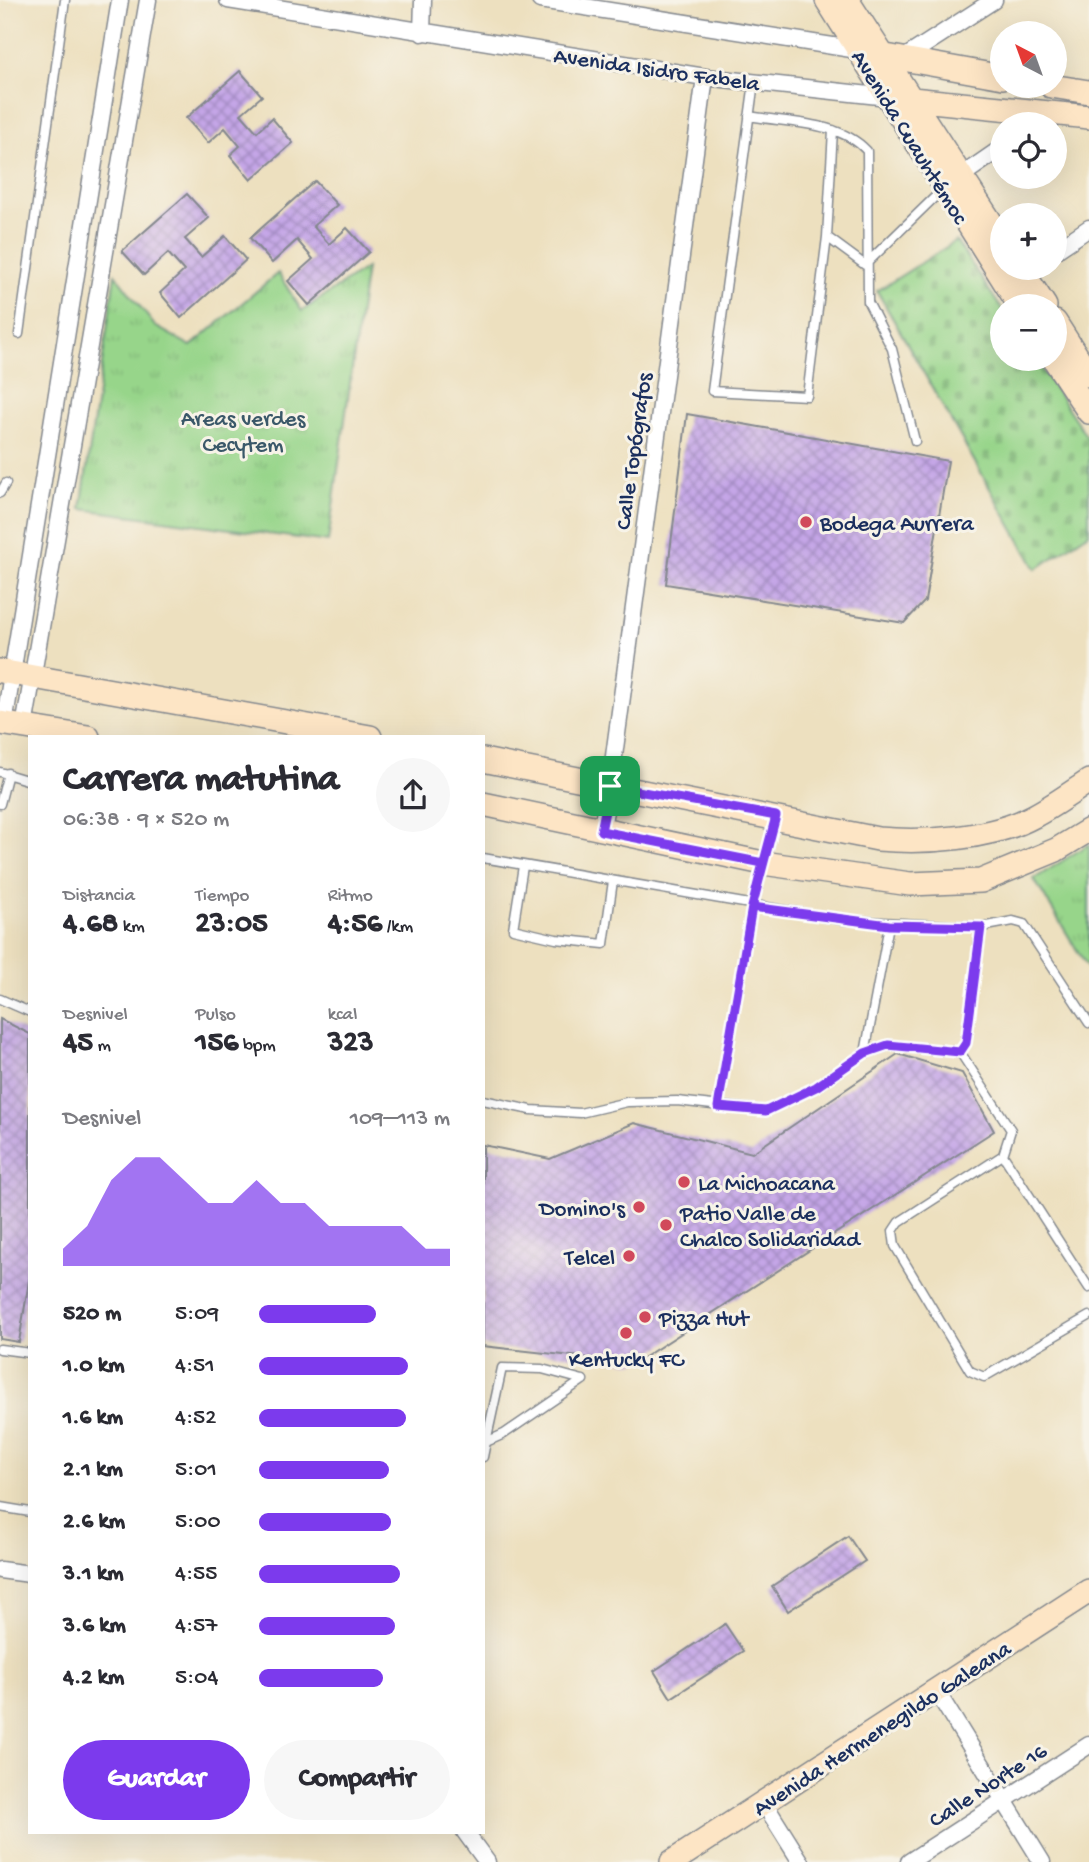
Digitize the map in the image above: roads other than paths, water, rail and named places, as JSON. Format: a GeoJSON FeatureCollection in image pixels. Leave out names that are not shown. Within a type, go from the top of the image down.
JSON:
{"type":"FeatureCollection","features":[{"type":"Feature","properties":{"kind":"street"},"geometry":{"type":"LineString","coordinates":[[75,735],[9,725],[120,0]]}},
{"type":"Feature","properties":{"kind":"street"},"geometry":{"type":"LineString","coordinates":[[15,674],[95,316],[148,0]]}},
{"type":"Feature","properties":{"kind":"street","name":"Avenida Isidro Fabela"},"geometry":{"type":"LineString","coordinates":[[228,0],[705,77],[888,97],[913,97],[1002,112]]}},
{"type":"Feature","properties":{"kind":"street"},"geometry":{"type":"LineString","coordinates":[[422,33],[423,0]]}},
{"type":"Feature","properties":{"kind":"street","name":"Avenida Isidro Fabela"},"geometry":{"type":"LineString","coordinates":[[540,0],[858,50],[990,76]]}},
{"type":"Feature","properties":{"kind":"street","name":"Avenida Cuauhtémoc"},"geometry":{"type":"LineString","coordinates":[[827,0],[888,97],[952,183],[990,226]]}},
{"type":"Feature","properties":{"kind":"street","name":"Avenida Cuauhtémoc"},"geometry":{"type":"LineString","coordinates":[[848,0],[892,58],[952,183],[1013,294]]}},
{"type":"Feature","properties":{"kind":"street"},"geometry":{"type":"LineString","coordinates":[[892,58],[994,0]]}},
{"type":"Feature","properties":{"kind":"street","name":"Calle Topógrafos"},"geometry":{"type":"LineString","coordinates":[[601,831],[610,786],[705,77]]}},
{"type":"Feature","properties":{"kind":"street"},"geometry":{"type":"LineString","coordinates":[[1068,89],[1089,92]]}},
{"type":"Feature","properties":{"kind":"street"},"geometry":{"type":"LineString","coordinates":[[1055,112],[1089,92]]}},
{"type":"Feature","properties":{"kind":"street","name":"Avenida Isidro Fabela"},"geometry":{"type":"LineString","coordinates":[[1067,118],[1089,117]]}},
{"type":"Feature","properties":{"kind":"street"},"geometry":{"type":"LineString","coordinates":[[952,183],[990,156]]}},
{"type":"Feature","properties":{"kind":"street"},"geometry":{"type":"LineString","coordinates":[[1067,243],[1089,228]]}},
{"type":"Feature","properties":{"kind":"street"},"geometry":{"type":"LineString","coordinates":[[71,312],[95,316]]}},
{"type":"Feature","properties":{"kind":"street"},"geometry":{"type":"LineString","coordinates":[[1067,340],[1089,374]]}},
{"type":"Feature","properties":{"kind":"street"},"geometry":{"type":"LineString","coordinates":[[1062,371],[1089,412]]}},
{"type":"Feature","properties":{"kind":"street"},"geometry":{"type":"LineString","coordinates":[[15,674],[359,735]]}},
{"type":"Feature","properties":{"kind":"street"},"geometry":{"type":"LineString","coordinates":[[485,760],[776,816],[878,839],[919,842],[974,835],[1032,818],[1089,781]]}},
{"type":"Feature","properties":{"kind":"street"},"geometry":{"type":"LineString","coordinates":[[485,804],[763,863],[910,884],[981,881],[1056,850],[1089,830]]}},
{"type":"Feature","properties":{"kind":"street"},"geometry":{"type":"LineString","coordinates":[[0,1570],[28,1574]]}},
{"type":"Feature","properties":{"kind":"street","name":"Avenida Hermenegildo Galeana"},"geometry":{"type":"LineString","coordinates":[[672,1862],[1089,1591]]}},
{"type":"Feature","properties":{"kind":"street"},"geometry":{"type":"LineString","coordinates":[[937,1692],[1042,1862]]}},
{"type":"Feature","properties":{"kind":"street","name":"Calle Norte 16"},"geometry":{"type":"LineString","coordinates":[[909,1862],[1089,1745]]}},
{"type":"Feature","properties":{"kind":"street"},"geometry":{"type":"LineString","coordinates":[[764,1803],[801,1862]]}},
{"type":"Feature","properties":{"kind":"street"},"geometry":{"type":"LineString","coordinates":[[466,1834],[487,1862]]}},
{"type":"Feature","properties":{"kind":"lane"},"geometry":{"type":"LineString","coordinates":[[19,334],[65,0]]}},
{"type":"Feature","properties":{"kind":"lane"},"geometry":{"type":"LineString","coordinates":[[754,82],[712,391],[807,396],[827,237],[833,130]]}},
{"type":"Feature","properties":{"kind":"lane"},"geometry":{"type":"LineString","coordinates":[[749,116],[833,130],[855,138],[867,151],[867,302],[892,349],[915,441]]}},
{"type":"Feature","properties":{"kind":"lane"},"geometry":{"type":"LineString","coordinates":[[865,265],[952,183]]}},
{"type":"Feature","properties":{"kind":"lane"},"geometry":{"type":"LineString","coordinates":[[827,237],[865,265]]}},
{"type":"Feature","properties":{"kind":"lane"},"geometry":{"type":"LineString","coordinates":[[0,493],[6,482]]}},
{"type":"Feature","properties":{"kind":"lane"},"geometry":{"type":"LineString","coordinates":[[0,804],[4,772],[28,780]]}},
{"type":"Feature","properties":{"kind":"lane"},"geometry":{"type":"LineString","coordinates":[[718,1107],[752,907],[776,816]]}},
{"type":"Feature","properties":{"kind":"lane"},"geometry":{"type":"LineString","coordinates":[[485,858],[752,907],[889,925],[981,927],[1013,921],[1024,924],[1089,1023]]}},
{"type":"Feature","properties":{"kind":"lane"},"geometry":{"type":"LineString","coordinates":[[523,866],[513,929],[556,939],[604,944],[613,881]]}},
{"type":"Feature","properties":{"kind":"lane"},"geometry":{"type":"LineString","coordinates":[[865,1053],[889,925]]}},
{"type":"Feature","properties":{"kind":"lane"},"geometry":{"type":"LineString","coordinates":[[960,1052],[966,1043],[981,927]]}},
{"type":"Feature","properties":{"kind":"lane"},"geometry":{"type":"LineString","coordinates":[[0,999],[28,1011]]}},
{"type":"Feature","properties":{"kind":"lane"},"geometry":{"type":"LineString","coordinates":[[485,1100],[531,1110],[580,1113],[639,1102],[677,1101],[766,1111],[816,1087],[865,1053],[888,1045],[960,1052]]}},
{"type":"Feature","properties":{"kind":"lane"},"geometry":{"type":"LineString","coordinates":[[960,1052],[1012,1130],[1003,1155],[899,1222],[893,1231],[895,1246],[971,1371],[984,1377],[1089,1316]]}},
{"type":"Feature","properties":{"kind":"lane"},"geometry":{"type":"LineString","coordinates":[[1003,1155],[1089,1287]]}},
{"type":"Feature","properties":{"kind":"lane"},"geometry":{"type":"LineString","coordinates":[[0,1349],[28,1353]]}},
{"type":"Feature","properties":{"kind":"lane"},"geometry":{"type":"LineString","coordinates":[[485,1447],[486,1442],[502,1368],[542,1369],[583,1380],[504,1434],[486,1442]]}},
{"type":"Feature","properties":{"kind":"lane"},"geometry":{"type":"LineString","coordinates":[[0,1507],[28,1511]]}},
{"type":"Feature","properties":{"kind":"place","name":"Bodega Aurrera"},"geometry":{"type":"Point","coordinates":[806,522]}},
{"type":"Feature","properties":{"kind":"place","name":"La Michoacana"},"geometry":{"type":"Point","coordinates":[684,1182]}},
{"type":"Feature","properties":{"kind":"place","name":"Domino's"},"geometry":{"type":"Point","coordinates":[639,1207]}},
{"type":"Feature","properties":{"kind":"place","name":"Patio Valle de Chalco Solidaridad"},"geometry":{"type":"Point","coordinates":[666,1225]}},
{"type":"Feature","properties":{"kind":"place","name":"Telcel"},"geometry":{"type":"Point","coordinates":[629,1256]}},
{"type":"Feature","properties":{"kind":"place","name":"Pizza Hut"},"geometry":{"type":"Point","coordinates":[645,1317]}},
{"type":"Feature","properties":{"kind":"place","name":"Kentucky FC"},"geometry":{"type":"Point","coordinates":[626,1333]}},
{"type":"Feature","properties":{"kind":"park label","name":"Areas verdes Cecytem"},"geometry":{"type":"Point","coordinates":[243,430]}}]}
